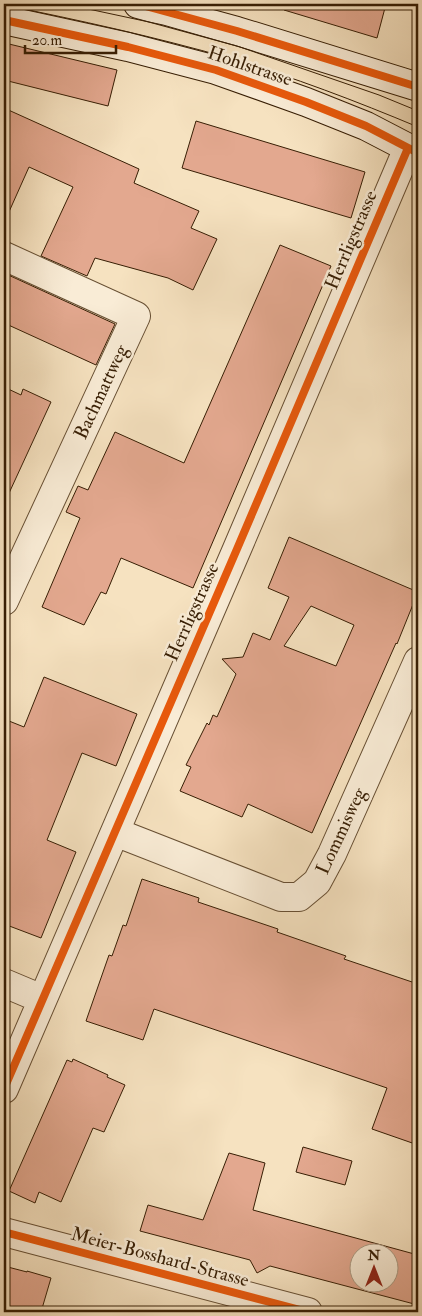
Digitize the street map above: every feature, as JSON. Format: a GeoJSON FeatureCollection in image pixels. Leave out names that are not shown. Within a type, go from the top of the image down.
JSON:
{"type":"FeatureCollection","features":[{"type":"Feature","properties":{"kind":"street","name":"Hohlstrasse"},"geometry":{"type":"LineString","coordinates":[[138,4],[237,30],[418,87]]}},
{"type":"Feature","properties":{"kind":"street","name":"Hohlstrasse"},"geometry":{"type":"LineString","coordinates":[[4,20],[128,47],[216,70],[366,126],[413,151]]}},
{"type":"Feature","properties":{"kind":"street","name":"Herrligstrasse"},"geometry":{"type":"LineString","coordinates":[[4,1089],[413,151]]}},
{"type":"Feature","properties":{"kind":"street","name":"Bachmattweg"},"geometry":{"type":"LineString","coordinates":[[4,256],[136,316],[4,601]]}},
{"type":"Feature","properties":{"kind":"street","name":"Lommisweg"},"geometry":{"type":"LineString","coordinates":[[115,832],[281,897],[299,897],[317,882],[332,854],[418,660]]}},
{"type":"Feature","properties":{"kind":"street"},"geometry":{"type":"LineString","coordinates":[[4,983],[42,999]]}},
{"type":"Feature","properties":{"kind":"street","name":"Meier-Bosshard-Strasse"},"geometry":{"type":"LineString","coordinates":[[4,1232],[255,1306],[308,1312]]}},
{"type":"Feature","properties":{"kind":"building"},"geometry":{"type":"Polygon","coordinates":[[[285,4],[386,4],[377,38],[284,10],[285,4]]]}},
{"type":"Feature","properties":{"kind":"building"},"geometry":{"type":"Polygon","coordinates":[[[9,44],[117,70],[108,106],[4,80],[4,65],[9,44]]]}},
{"type":"Feature","properties":{"kind":"building"},"geometry":{"type":"Polygon","coordinates":[[[4,108],[139,169],[134,183],[199,211],[191,228],[217,239],[193,290],[168,278],[95,258],[87,276],[41,256],[73,187],[29,167],[4,223],[4,108]]]}},
{"type":"Feature","properties":{"kind":"building"},"geometry":{"type":"Polygon","coordinates":[[[196,121],[365,172],[351,218],[182,168],[196,121]]]}},
{"type":"Feature","properties":{"kind":"building"},"geometry":{"type":"Polygon","coordinates":[[[280,245],[331,266],[193,588],[121,558],[106,594],[101,592],[84,625],[42,607],[80,518],[66,512],[78,486],[88,490],[115,432],[184,463],[280,245]]]}},
{"type":"Feature","properties":{"kind":"building"},"geometry":{"type":"Polygon","coordinates":[[[4,273],[115,324],[96,365],[4,323],[4,273]]]}},
{"type":"Feature","properties":{"kind":"building"},"geometry":{"type":"Polygon","coordinates":[[[4,387],[21,395],[23,389],[51,402],[4,504],[4,387]]]}},
{"type":"Feature","properties":{"kind":"building"},"geometry":{"type":"Polygon","coordinates":[[[289,537],[418,592],[397,644],[312,833],[248,804],[242,817],[180,791],[191,767],[186,765],[207,723],[209,725],[213,715],[217,717],[236,674],[222,659],[243,657],[253,633],[270,640],[289,597],[268,588],[289,537]],[[311,606],[284,646],[336,666],[354,625],[311,606]]]}},
{"type":"Feature","properties":{"kind":"building"},"geometry":{"type":"Polygon","coordinates":[[[44,677],[137,714],[116,766],[82,753],[47,840],[76,852],[41,938],[4,924],[4,734],[9,721],[24,727],[44,677]]]}},
{"type":"Feature","properties":{"kind":"building"},"geometry":{"type":"Polygon","coordinates":[[[142,879],[199,898],[198,902],[278,929],[277,932],[346,956],[344,959],[418,984],[418,1145],[372,1129],[387,1088],[154,1009],[143,1040],[86,1021],[109,955],[112,956],[123,925],[126,926],[142,879]]]}},
{"type":"Feature","properties":{"kind":"building"},"geometry":{"type":"Polygon","coordinates":[[[73,1059],[125,1085],[104,1132],[93,1128],[61,1202],[39,1192],[35,1203],[9,1191],[67,1060],[72,1062],[73,1059]]]}},
{"type":"Feature","properties":{"kind":"building"},"geometry":{"type":"Polygon","coordinates":[[[303,1147],[352,1161],[345,1185],[296,1172],[303,1147]]]}},
{"type":"Feature","properties":{"kind":"building"},"geometry":{"type":"Polygon","coordinates":[[[229,1153],[265,1163],[253,1210],[378,1244],[350,1244],[350,1287],[270,1266],[257,1273],[250,1260],[140,1231],[148,1205],[203,1220],[229,1153]]]}},
{"type":"Feature","properties":{"kind":"building"},"geometry":{"type":"Polygon","coordinates":[[[400,1250],[418,1255],[418,1305],[376,1294],[400,1294],[400,1250]]]}},
{"type":"Feature","properties":{"kind":"building"},"geometry":{"type":"Polygon","coordinates":[[[4,1266],[51,1278],[41,1312],[4,1312],[4,1266]]]}},
{"type":"Feature","properties":{"kind":"tram line"},"geometry":{"type":"LineString","coordinates":[[65,4],[163,25],[240,47],[379,95],[418,111]]}},
{"type":"Feature","properties":{"kind":"tram line"},"geometry":{"type":"LineString","coordinates":[[4,5],[117,29],[229,58],[324,90],[418,127]]}},
{"type":"Feature","properties":{"kind":"cycle path"},"geometry":{"type":"LineString","coordinates":[[138,4],[237,31],[418,87]]}},
{"type":"Feature","properties":{"kind":"cycle path"},"geometry":{"type":"LineString","coordinates":[[4,20],[128,47],[216,70],[366,126],[418,153]]}},
{"type":"Feature","properties":{"kind":"cycle path"},"geometry":{"type":"LineString","coordinates":[[4,1089],[408,148]]}},
{"type":"Feature","properties":{"kind":"cycle path"},"geometry":{"type":"LineString","coordinates":[[4,1232],[308,1312]]}}]}
